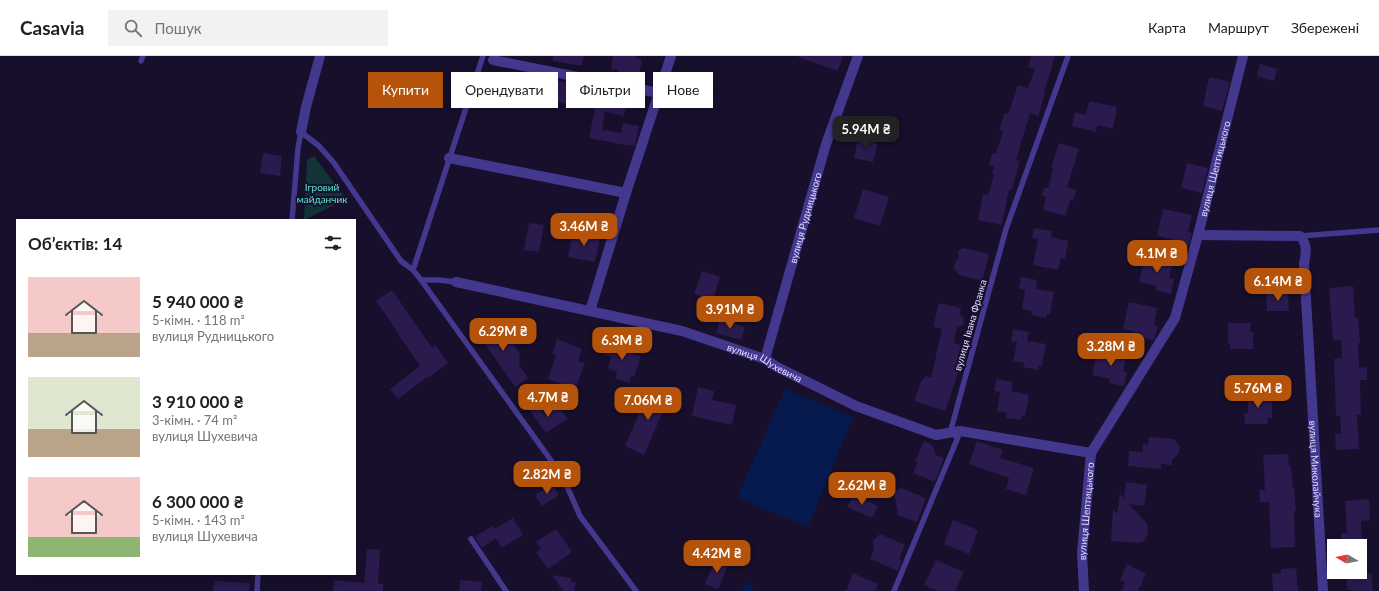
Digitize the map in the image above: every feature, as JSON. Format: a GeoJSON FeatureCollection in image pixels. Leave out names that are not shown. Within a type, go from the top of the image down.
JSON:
{"type":"FeatureCollection","features":[{"type":"Feature","properties":{"kind":"street"},"geometry":{"type":"LineString","coordinates":[[301,132],[306,107],[320,56]]}},
{"type":"Feature","properties":{"kind":"street"},"geometry":{"type":"LineString","coordinates":[[665,72],[671,56]]}},
{"type":"Feature","properties":{"kind":"street","name":"вулиця Рудницького"},"geometry":{"type":"LineString","coordinates":[[765,359],[826,144],[858,56]]}},
{"type":"Feature","properties":{"kind":"street","name":"вулиця Шептицького"},"geometry":{"type":"LineString","coordinates":[[1084,591],[1082,553],[1090,453],[1175,318],[1198,235],[1242,56]]}},
{"type":"Feature","properties":{"kind":"street"},"geometry":{"type":"LineString","coordinates":[[493,60],[653,92]]}},
{"type":"Feature","properties":{"kind":"street"},"geometry":{"type":"LineString","coordinates":[[590,311],[653,108]]}},
{"type":"Feature","properties":{"kind":"street"},"geometry":{"type":"LineString","coordinates":[[449,158],[626,193]]}},
{"type":"Feature","properties":{"kind":"street"},"geometry":{"type":"LineString","coordinates":[[1198,235],[1300,236]]}},
{"type":"Feature","properties":{"kind":"street","name":"вулиця Миколайчука"},"geometry":{"type":"LineString","coordinates":[[1300,236],[1305,242],[1306,250],[1304,264],[1323,591]]}},
{"type":"Feature","properties":{"kind":"street","name":"вулиця Шухевича"},"geometry":{"type":"LineString","coordinates":[[456,282],[682,331],[765,359],[777,367],[856,406],[936,435],[960,431],[1090,453]]}},
{"type":"Feature","properties":{"kind":"lane"},"geometry":{"type":"LineString","coordinates":[[413,270],[483,56]]}},
{"type":"Feature","properties":{"kind":"lane","name":"вулиця Івана Франка"},"geometry":{"type":"LineString","coordinates":[[950,433],[1006,229],[1068,56]]}},
{"type":"Feature","properties":{"kind":"lane"},"geometry":{"type":"LineString","coordinates":[[292,219],[298,148],[301,132],[318,146],[334,163],[401,261],[413,270],[421,280],[563,477],[580,516],[636,591]]}},
{"type":"Feature","properties":{"kind":"lane"},"geometry":{"type":"LineString","coordinates":[[1300,236],[1379,230]]}},
{"type":"Feature","properties":{"kind":"lane"},"geometry":{"type":"LineString","coordinates":[[421,280],[456,282]]}},
{"type":"Feature","properties":{"kind":"lane"},"geometry":{"type":"LineString","coordinates":[[894,591],[958,437],[950,433]]}},
{"type":"Feature","properties":{"kind":"lane"},"geometry":{"type":"LineString","coordinates":[[471,539],[506,591]]}},
{"type":"Feature","properties":{"kind":"lane"},"geometry":{"type":"LineString","coordinates":[[257,591],[258,575]]}},
{"type":"Feature","properties":{"kind":"green space","name":"Ігровий майданчик"},"geometry":{"type":"Polygon","coordinates":[[[314,156],[346,199],[304,219],[307,160],[314,156]]]}},
{"type":"Feature","properties":{"kind":"water"},"geometry":{"type":"Polygon","coordinates":[[[785,389],[853,417],[808,527],[737,498],[785,389]]]}},
{"type":"Feature","properties":{"kind":"water"},"geometry":{"type":"Polygon","coordinates":[[[747,580],[755,591],[742,591],[747,580]]]}},
{"type":"Feature","properties":{"kind":"building"},"geometry":{"type":"Polygon","coordinates":[[[553,56],[584,56],[582,66],[553,61],[553,56]]]}},
{"type":"Feature","properties":{"kind":"building"},"geometry":{"type":"Polygon","coordinates":[[[613,56],[636,56],[635,58],[642,60],[640,72],[618,72],[618,70],[611,69],[613,56]]]}},
{"type":"Feature","properties":{"kind":"building"},"geometry":{"type":"Polygon","coordinates":[[[843,56],[838,71],[798,57],[843,56]]]}},
{"type":"Feature","properties":{"kind":"building"},"geometry":{"type":"Polygon","coordinates":[[[1031,56],[1055,56],[1038,116],[1030,113],[1016,160],[1020,161],[1012,189],[1009,189],[1002,225],[978,220],[983,194],[988,195],[994,174],[992,173],[994,167],[989,165],[992,153],[996,154],[1003,131],[999,130],[1005,113],[1008,114],[1018,85],[1028,88],[1035,69],[1028,67],[1031,56]]]}},
{"type":"Feature","properties":{"kind":"building"},"geometry":{"type":"Polygon","coordinates":[[[1260,64],[1277,69],[1274,81],[1257,76],[1260,64]]]}},
{"type":"Feature","properties":{"kind":"building"},"geometry":{"type":"Polygon","coordinates":[[[1209,77],[1230,82],[1222,111],[1203,106],[1209,77]]]}},
{"type":"Feature","properties":{"kind":"building"},"geometry":{"type":"Polygon","coordinates":[[[558,81],[566,82],[566,104],[558,102],[558,81]]]}},
{"type":"Feature","properties":{"kind":"building"},"geometry":{"type":"Polygon","coordinates":[[[1089,101],[1117,107],[1113,129],[1097,125],[1096,132],[1072,126],[1075,112],[1086,115],[1089,101]]]}},
{"type":"Feature","properties":{"kind":"building"},"geometry":{"type":"Polygon","coordinates":[[[595,108],[625,108],[624,116],[605,112],[602,130],[621,133],[623,123],[639,126],[635,146],[589,138],[595,108]]]}},
{"type":"Feature","properties":{"kind":"building"},"geometry":{"type":"Polygon","coordinates":[[[858,139],[878,143],[873,162],[854,158],[858,139]]]}},
{"type":"Feature","properties":{"kind":"building"},"geometry":{"type":"Polygon","coordinates":[[[1059,143],[1079,149],[1067,187],[1076,190],[1073,201],[1070,200],[1066,216],[1043,210],[1046,197],[1042,196],[1044,188],[1048,188],[1053,169],[1051,168],[1059,143]]]}},
{"type":"Feature","properties":{"kind":"building"},"geometry":{"type":"Polygon","coordinates":[[[263,153],[282,156],[280,176],[260,173],[263,153]]]}},
{"type":"Feature","properties":{"kind":"building"},"geometry":{"type":"Polygon","coordinates":[[[1187,163],[1208,168],[1202,193],[1181,188],[1187,163]]]}},
{"type":"Feature","properties":{"kind":"building"},"geometry":{"type":"Polygon","coordinates":[[[863,189],[889,197],[880,226],[854,218],[863,189]]]}},
{"type":"Feature","properties":{"kind":"building"},"geometry":{"type":"Polygon","coordinates":[[[1163,209],[1192,215],[1188,232],[1192,233],[1188,247],[1174,244],[1175,240],[1157,236],[1163,209]]]}},
{"type":"Feature","properties":{"kind":"building"},"geometry":{"type":"Polygon","coordinates":[[[529,223],[544,225],[539,252],[524,250],[529,223]]]}},
{"type":"Feature","properties":{"kind":"building"},"geometry":{"type":"Polygon","coordinates":[[[1034,228],[1052,231],[1051,237],[1068,241],[1065,259],[1061,258],[1058,270],[1033,265],[1038,239],[1032,238],[1034,228]]]}},
{"type":"Feature","properties":{"kind":"building"},"geometry":{"type":"Polygon","coordinates":[[[572,233],[600,238],[595,262],[568,257],[572,233]]]}},
{"type":"Feature","properties":{"kind":"building"},"geometry":{"type":"Polygon","coordinates":[[[963,248],[989,254],[982,281],[959,275],[954,269],[954,265],[959,256],[958,251],[963,248]]]}},
{"type":"Feature","properties":{"kind":"building"},"geometry":{"type":"Polygon","coordinates":[[[1145,256],[1173,262],[1169,278],[1174,279],[1171,294],[1156,290],[1157,286],[1139,282],[1145,256]]]}},
{"type":"Feature","properties":{"kind":"building"},"geometry":{"type":"Polygon","coordinates":[[[702,271],[720,277],[713,300],[694,294],[702,271]]]}},
{"type":"Feature","properties":{"kind":"building"},"geometry":{"type":"Polygon","coordinates":[[[1021,277],[1037,280],[1036,289],[1054,292],[1050,314],[1047,314],[1046,318],[1031,315],[1032,311],[1022,309],[1025,290],[1019,289],[1021,277]]]}},
{"type":"Feature","properties":{"kind":"building"},"geometry":{"type":"Polygon","coordinates":[[[1353,286],[1355,318],[1358,317],[1360,343],[1358,343],[1359,368],[1367,367],[1367,380],[1360,380],[1361,415],[1357,415],[1359,449],[1336,450],[1335,434],[1341,434],[1340,416],[1336,416],[1334,359],[1342,358],[1341,340],[1333,341],[1329,288],[1353,286]]]}},
{"type":"Feature","properties":{"kind":"building"},"geometry":{"type":"Polygon","coordinates":[[[392,290],[432,348],[435,345],[448,363],[398,399],[390,389],[420,366],[376,301],[392,290]]]}},
{"type":"Feature","properties":{"kind":"building"},"geometry":{"type":"Polygon","coordinates":[[[1266,293],[1288,293],[1289,311],[1267,311],[1266,293]]]}},
{"type":"Feature","properties":{"kind":"building"},"geometry":{"type":"Polygon","coordinates":[[[1129,302],[1157,308],[1154,325],[1158,326],[1154,340],[1140,337],[1141,333],[1123,329],[1129,302]]]}},
{"type":"Feature","properties":{"kind":"building"},"geometry":{"type":"Polygon","coordinates":[[[939,303],[961,308],[960,315],[963,317],[964,322],[962,326],[957,327],[954,343],[964,346],[957,376],[945,411],[914,401],[921,382],[926,376],[931,378],[942,329],[933,327],[939,303]]]}},
{"type":"Feature","properties":{"kind":"building"},"geometry":{"type":"Polygon","coordinates":[[[487,319],[498,336],[509,338],[520,354],[519,365],[528,378],[515,387],[474,328],[487,319]]]}},
{"type":"Feature","properties":{"kind":"building"},"geometry":{"type":"Polygon","coordinates":[[[720,320],[745,327],[741,340],[716,333],[720,320]]]}},
{"type":"Feature","properties":{"kind":"building"},"geometry":{"type":"Polygon","coordinates":[[[1228,323],[1251,323],[1250,332],[1253,332],[1253,349],[1230,349],[1230,344],[1228,344],[1228,323]]]}},
{"type":"Feature","properties":{"kind":"building"},"geometry":{"type":"Polygon","coordinates":[[[1013,329],[1029,332],[1027,341],[1046,344],[1042,366],[1039,366],[1038,370],[1023,367],[1024,363],[1013,361],[1017,342],[1011,341],[1013,329]]]}},
{"type":"Feature","properties":{"kind":"building"},"geometry":{"type":"Polygon","coordinates":[[[557,339],[582,349],[578,361],[585,363],[575,389],[548,379],[556,356],[552,354],[557,339]]]}},
{"type":"Feature","properties":{"kind":"building"},"geometry":{"type":"Polygon","coordinates":[[[609,340],[630,347],[628,352],[641,356],[634,377],[631,376],[629,383],[615,378],[617,372],[608,368],[611,357],[604,355],[609,340]]]}},
{"type":"Feature","properties":{"kind":"building"},"geometry":{"type":"Polygon","coordinates":[[[1098,349],[1127,355],[1123,371],[1127,372],[1124,386],[1109,383],[1110,379],[1092,375],[1098,349]]]}},
{"type":"Feature","properties":{"kind":"building"},"geometry":{"type":"Polygon","coordinates":[[[997,379],[1013,382],[1011,391],[1029,395],[1025,417],[1022,416],[1021,420],[1006,418],[1007,413],[997,411],[1000,392],[994,391],[997,379]]]}},
{"type":"Feature","properties":{"kind":"building"},"geometry":{"type":"Polygon","coordinates":[[[698,387],[714,391],[712,400],[736,405],[732,425],[692,416],[698,387]]]}},
{"type":"Feature","properties":{"kind":"building"},"geometry":{"type":"Polygon","coordinates":[[[650,389],[674,400],[668,413],[663,411],[644,455],[625,446],[650,389]]]}},
{"type":"Feature","properties":{"kind":"building"},"geometry":{"type":"Polygon","coordinates":[[[1248,391],[1262,391],[1272,402],[1272,418],[1267,418],[1268,424],[1245,424],[1244,413],[1248,413],[1248,391]]]}},
{"type":"Feature","properties":{"kind":"building"},"geometry":{"type":"Polygon","coordinates":[[[536,403],[544,415],[552,409],[562,411],[567,419],[546,433],[528,408],[536,403]]]}},
{"type":"Feature","properties":{"kind":"building"},"geometry":{"type":"Polygon","coordinates":[[[1149,437],[1174,439],[1180,448],[1179,453],[1172,460],[1172,465],[1161,464],[1161,469],[1128,466],[1129,451],[1142,452],[1143,444],[1148,445],[1149,437]]]}},
{"type":"Feature","properties":{"kind":"building"},"geometry":{"type":"Polygon","coordinates":[[[924,441],[932,445],[936,455],[944,458],[935,482],[913,473],[918,462],[915,461],[924,441]]]}},
{"type":"Feature","properties":{"kind":"building"},"geometry":{"type":"Polygon","coordinates":[[[977,441],[1003,450],[1000,458],[1034,468],[1026,495],[1006,489],[1009,478],[969,464],[977,441]]]}},
{"type":"Feature","properties":{"kind":"building"},"geometry":{"type":"Polygon","coordinates":[[[1288,454],[1289,466],[1291,465],[1296,511],[1294,511],[1295,547],[1271,548],[1269,502],[1260,502],[1259,490],[1265,490],[1263,455],[1288,454]]]}},
{"type":"Feature","properties":{"kind":"building"},"geometry":{"type":"Polygon","coordinates":[[[1126,482],[1147,485],[1144,506],[1129,504],[1147,524],[1147,536],[1144,541],[1139,543],[1111,541],[1113,509],[1117,514],[1120,494],[1124,498],[1126,482]]]}},
{"type":"Feature","properties":{"kind":"building"},"geometry":{"type":"Polygon","coordinates":[[[552,484],[559,495],[542,506],[535,495],[552,484]]]}},
{"type":"Feature","properties":{"kind":"building"},"geometry":{"type":"Polygon","coordinates":[[[901,488],[926,498],[917,522],[898,515],[894,492],[901,488]]]}},
{"type":"Feature","properties":{"kind":"building"},"geometry":{"type":"Polygon","coordinates":[[[853,495],[878,506],[872,518],[847,507],[853,495]]]}},
{"type":"Feature","properties":{"kind":"building"},"geometry":{"type":"Polygon","coordinates":[[[1369,499],[1370,520],[1361,521],[1362,539],[1341,539],[1341,533],[1347,533],[1345,501],[1369,499]]]}},
{"type":"Feature","properties":{"kind":"building"},"geometry":{"type":"Polygon","coordinates":[[[513,518],[523,535],[502,548],[496,538],[482,548],[475,537],[492,526],[494,529],[513,518]]]}},
{"type":"Feature","properties":{"kind":"building"},"geometry":{"type":"Polygon","coordinates":[[[953,520],[978,530],[969,554],[944,544],[953,520]]]}},
{"type":"Feature","properties":{"kind":"building"},"geometry":{"type":"Polygon","coordinates":[[[556,529],[572,552],[548,569],[536,552],[541,549],[536,542],[556,529]]]}},
{"type":"Feature","properties":{"kind":"building"},"geometry":{"type":"Polygon","coordinates":[[[880,534],[905,545],[899,559],[902,560],[898,571],[870,559],[874,548],[873,540],[880,534]]]}},
{"type":"Feature","properties":{"kind":"building"},"geometry":{"type":"Polygon","coordinates":[[[367,549],[380,550],[378,584],[383,584],[383,591],[333,591],[334,580],[364,583],[367,549]]]}},
{"type":"Feature","properties":{"kind":"building"},"geometry":{"type":"Polygon","coordinates":[[[716,559],[728,565],[718,589],[705,584],[716,559]]]}},
{"type":"Feature","properties":{"kind":"building"},"geometry":{"type":"Polygon","coordinates":[[[936,560],[964,572],[955,591],[938,591],[924,585],[936,560]]]}},
{"type":"Feature","properties":{"kind":"building"},"geometry":{"type":"Polygon","coordinates":[[[1127,564],[1146,574],[1138,591],[1122,591],[1125,582],[1120,580],[1127,564]]]}},
{"type":"Feature","properties":{"kind":"building"},"geometry":{"type":"Polygon","coordinates":[[[1296,568],[1298,591],[1273,591],[1272,574],[1281,573],[1281,569],[1296,568]]]}},
{"type":"Feature","properties":{"kind":"building"},"geometry":{"type":"Polygon","coordinates":[[[853,573],[878,584],[875,591],[846,591],[853,573]]]}},
{"type":"Feature","properties":{"kind":"building"},"geometry":{"type":"Polygon","coordinates":[[[1371,573],[1373,591],[1347,590],[1346,579],[1367,579],[1367,574],[1371,573]]]}},
{"type":"Feature","properties":{"kind":"building"},"geometry":{"type":"Polygon","coordinates":[[[552,575],[571,578],[571,581],[576,582],[574,591],[563,591],[552,575]]]}},
{"type":"Feature","properties":{"kind":"building"},"geometry":{"type":"Polygon","coordinates":[[[460,580],[482,582],[481,591],[459,591],[460,580]]]}},
{"type":"Feature","properties":{"kind":"building"},"geometry":{"type":"Polygon","coordinates":[[[214,581],[250,583],[249,591],[213,591],[214,581]]]}}]}
